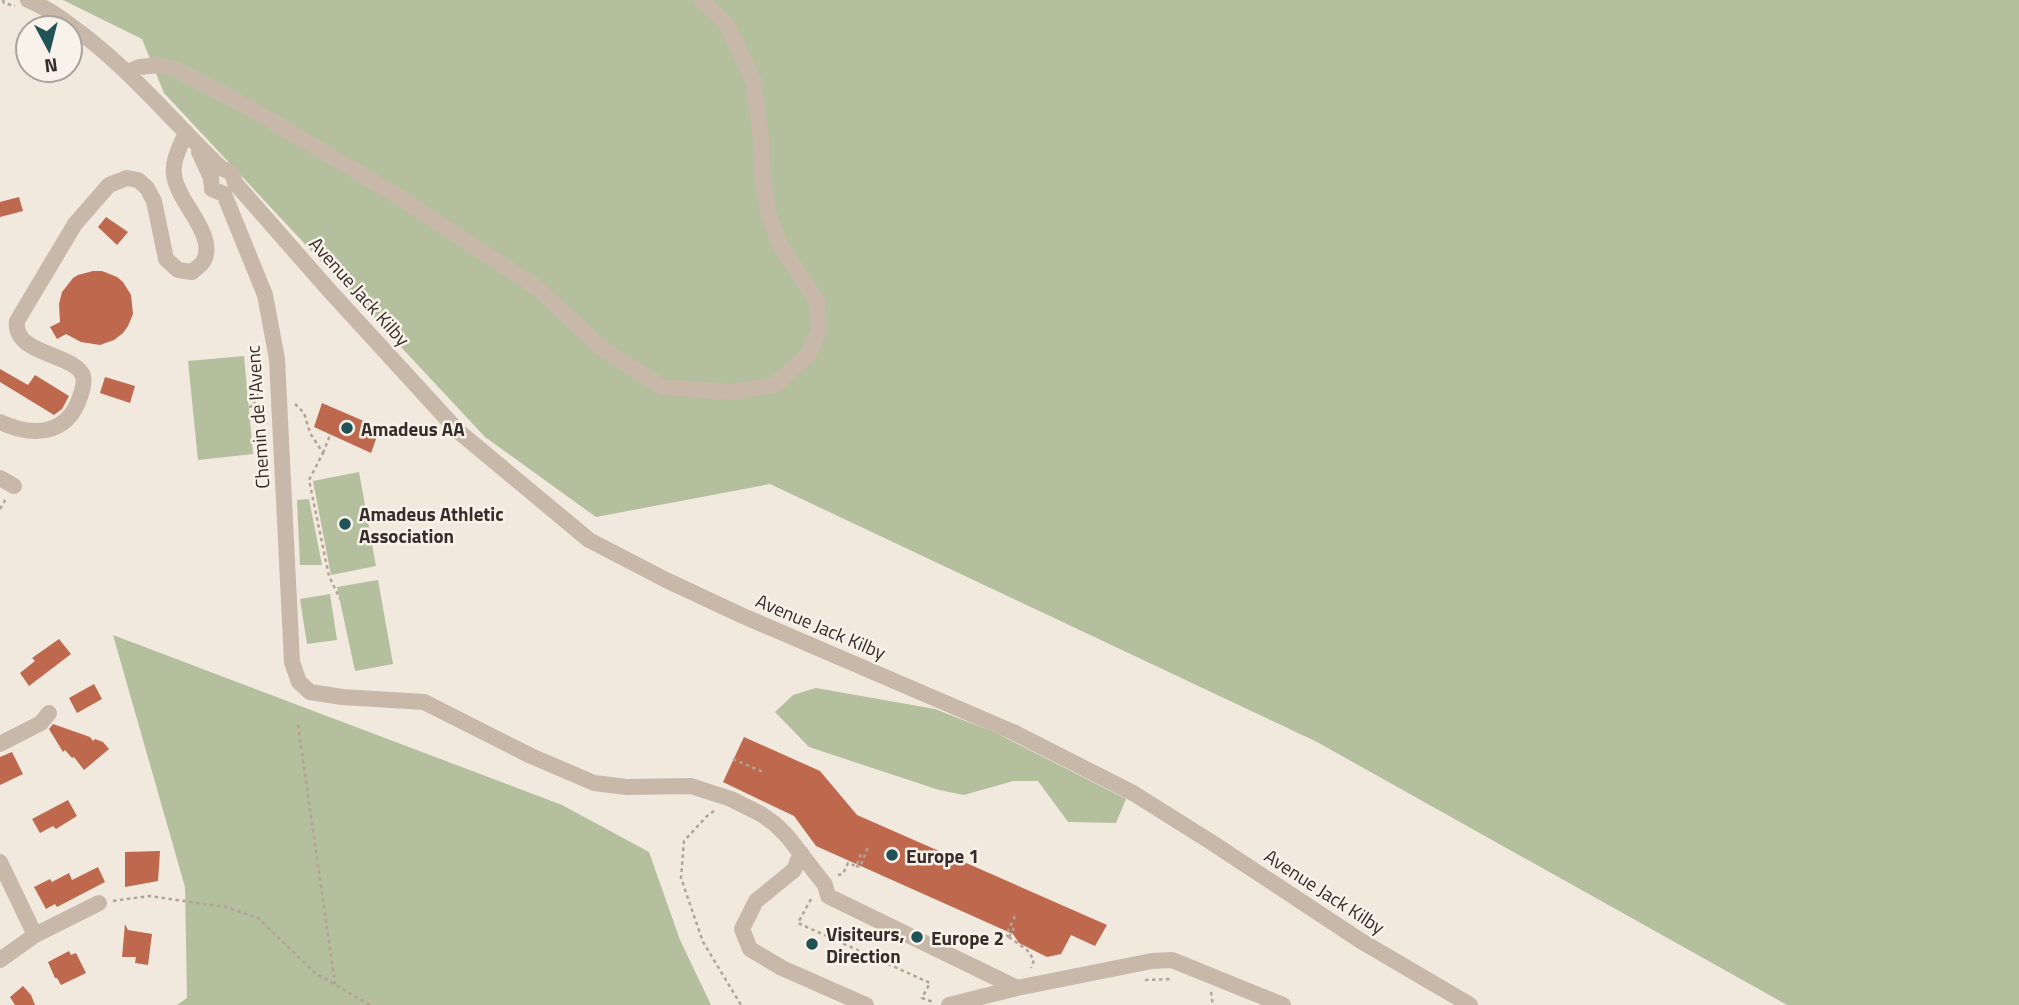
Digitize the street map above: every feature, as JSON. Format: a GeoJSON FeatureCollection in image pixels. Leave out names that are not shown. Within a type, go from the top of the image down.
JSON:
{"type":"FeatureCollection","features":[{"type":"Feature","properties":{"kind":"street","name":"Avenue Jack Kilby"},"geometry":{"type":"LineString","coordinates":[[28,0],[91,39],[128,72],[191,138],[216,173],[212,189],[230,189],[328,289],[458,431],[589,540],[743,616],[1013,732],[1133,793],[1361,942],[1470,1005]]}},
{"type":"Feature","properties":{"kind":"street"},"geometry":{"type":"LineString","coordinates":[[128,72],[140,67],[159,65],[177,70],[248,107],[396,195],[539,289],[600,347],[662,387],[732,392],[775,385],[808,355],[819,331],[817,301],[779,243],[768,212],[754,82],[727,25],[701,0]]}},
{"type":"Feature","properties":{"kind":"street"},"geometry":{"type":"LineString","coordinates":[[0,422],[34,433],[55,427],[68,419],[78,403],[84,378],[79,369],[27,344],[18,335],[16,321],[75,224],[109,185],[127,178],[138,180],[148,188],[166,259],[178,270],[192,272],[203,262],[207,250],[203,234],[177,189],[174,175],[174,162],[191,138]]}},
{"type":"Feature","properties":{"kind":"street","name":"Avenue Jack Kilby"},"geometry":{"type":"LineString","coordinates":[[216,173],[232,173],[230,189]]}},
{"type":"Feature","properties":{"kind":"street","name":"Chemin de l'Avenc"},"geometry":{"type":"LineString","coordinates":[[230,189],[265,295],[277,359],[292,662],[299,682],[310,692],[342,697],[424,702],[531,756],[594,783],[627,788],[691,786],[731,799]]}},
{"type":"Feature","properties":{"kind":"street"},"geometry":{"type":"LineString","coordinates":[[0,744],[41,723],[49,713]]}},
{"type":"Feature","properties":{"kind":"street"},"geometry":{"type":"LineString","coordinates":[[731,799],[775,824],[825,885],[828,896],[1017,988]]}},
{"type":"Feature","properties":{"kind":"street"},"geometry":{"type":"LineString","coordinates":[[801,853],[793,870],[756,901],[742,929],[750,949],[782,968],[866,1005]]}},
{"type":"Feature","properties":{"kind":"street"},"geometry":{"type":"LineString","coordinates":[[0,862],[35,935]]}},
{"type":"Feature","properties":{"kind":"street"},"geometry":{"type":"LineString","coordinates":[[0,960],[35,935],[99,903]]}},
{"type":"Feature","properties":{"kind":"street"},"geometry":{"type":"LineString","coordinates":[[941,1004],[1152,961],[1172,960],[1283,1005]]}},
{"type":"Feature","properties":{"kind":"path"},"geometry":{"type":"LineString","coordinates":[[249,407],[253,406],[257,395],[264,400]]}},
{"type":"Feature","properties":{"kind":"path"},"geometry":{"type":"LineString","coordinates":[[289,407],[296,404],[304,413],[310,433],[323,453]]}},
{"type":"Feature","properties":{"kind":"path"},"geometry":{"type":"LineString","coordinates":[[330,435],[309,480],[329,576],[340,599]]}},
{"type":"Feature","properties":{"kind":"path"},"geometry":{"type":"LineString","coordinates":[[298,725],[335,984]]}},
{"type":"Feature","properties":{"kind":"path"},"geometry":{"type":"LineString","coordinates":[[733,759],[763,772]]}},
{"type":"Feature","properties":{"kind":"path"},"geometry":{"type":"LineString","coordinates":[[731,799],[707,816],[684,841],[681,878],[703,942],[741,1005]]}},
{"type":"Feature","properties":{"kind":"path"},"geometry":{"type":"LineString","coordinates":[[844,874],[848,863],[860,867],[868,847]]}},
{"type":"Feature","properties":{"kind":"path"},"geometry":{"type":"LineString","coordinates":[[856,866],[861,854]]}},
{"type":"Feature","properties":{"kind":"path"},"geometry":{"type":"LineString","coordinates":[[99,903],[149,896],[226,907],[258,918],[315,972],[370,1005]]}},
{"type":"Feature","properties":{"kind":"path"},"geometry":{"type":"LineString","coordinates":[[811,898],[798,923],[930,983],[922,998],[941,1004]]}},
{"type":"Feature","properties":{"kind":"path"},"geometry":{"type":"LineString","coordinates":[[1015,916],[1006,935],[1027,950],[1034,960]]}},
{"type":"Feature","properties":{"kind":"path"},"geometry":{"type":"LineString","coordinates":[[1009,937],[1014,926]]}},
{"type":"Feature","properties":{"kind":"path"},"geometry":{"type":"LineString","coordinates":[[1139,980],[1173,979]]}},
{"type":"Feature","properties":{"kind":"path"},"geometry":{"type":"LineString","coordinates":[[1210,991],[1213,1005]]}},
{"type":"Feature","properties":{"kind":"green space"},"geometry":{"type":"Polygon","coordinates":[[[63,0],[2019,0],[2019,1005],[1787,1005],[1317,742],[770,484],[596,517],[485,437],[164,93],[142,39],[63,0]]]}},
{"type":"Feature","properties":{"kind":"green space"},"geometry":{"type":"Polygon","coordinates":[[[244,356],[253,454],[198,460],[188,361],[244,356]]]}},
{"type":"Feature","properties":{"kind":"green space","name":"Amadeus Athletic Association"},"geometry":{"type":"Polygon","coordinates":[[[359,472],[376,566],[331,575],[313,481],[359,472]]]}},
{"type":"Feature","properties":{"kind":"green space"},"geometry":{"type":"Polygon","coordinates":[[[309,499],[322,565],[300,565],[297,500],[309,499]]]}},
{"type":"Feature","properties":{"kind":"green space","name":"Amadeus Athletic Association"},"geometry":{"type":"Polygon","coordinates":[[[378,580],[393,664],[355,671],[337,587],[378,580]]]}},
{"type":"Feature","properties":{"kind":"green space","name":"Amadeus Athletic Association"},"geometry":{"type":"Polygon","coordinates":[[[330,594],[337,640],[307,644],[300,599],[330,594]]]}},
{"type":"Feature","properties":{"kind":"green space"},"geometry":{"type":"Polygon","coordinates":[[[113,635],[562,805],[649,852],[680,940],[711,1005],[177,1005],[187,998],[185,887],[113,635]]]}},
{"type":"Feature","properties":{"kind":"green space"},"geometry":{"type":"Polygon","coordinates":[[[816,688],[935,709],[994,732],[1126,799],[1116,823],[1068,822],[1038,781],[1013,781],[964,795],[939,790],[809,747],[775,712],[793,695],[816,688]]]}},
{"type":"Feature","properties":{"kind":"building"},"geometry":{"type":"Polygon","coordinates":[[[19,197],[23,211],[0,217],[0,202],[19,197]]]}},
{"type":"Feature","properties":{"kind":"building"},"geometry":{"type":"Polygon","coordinates":[[[106,217],[128,232],[117,245],[98,227],[106,217]]]}},
{"type":"Feature","properties":{"kind":"building"},"geometry":{"type":"Polygon","coordinates":[[[102,271],[117,277],[131,295],[133,314],[128,326],[114,340],[100,345],[81,342],[66,334],[57,339],[50,327],[60,322],[59,304],[62,292],[78,275],[102,271]]]}},
{"type":"Feature","properties":{"kind":"building"},"geometry":{"type":"Polygon","coordinates":[[[0,369],[28,385],[35,375],[69,396],[62,409],[54,415],[0,382],[0,369]]]}},
{"type":"Feature","properties":{"kind":"building"},"geometry":{"type":"Polygon","coordinates":[[[105,377],[135,386],[130,403],[100,393],[105,377]]]}},
{"type":"Feature","properties":{"kind":"building","name":"Amadeus AA"},"geometry":{"type":"Polygon","coordinates":[[[322,403],[380,428],[371,453],[314,427],[322,403]]]}},
{"type":"Feature","properties":{"kind":"building"},"geometry":{"type":"Polygon","coordinates":[[[59,639],[71,654],[29,686],[20,673],[35,661],[32,658],[59,639]]]}},
{"type":"Feature","properties":{"kind":"building"},"geometry":{"type":"Polygon","coordinates":[[[94,684],[102,699],[77,713],[69,698],[94,684]]]}},
{"type":"Feature","properties":{"kind":"building"},"geometry":{"type":"Polygon","coordinates":[[[53,724],[90,737],[93,741],[95,739],[103,742],[109,749],[84,770],[74,757],[65,750],[63,752],[49,729],[53,724]]]}},
{"type":"Feature","properties":{"kind":"building","name":"Europe 1"},"geometry":{"type":"Polygon","coordinates":[[[744,737],[820,771],[857,815],[1107,925],[1095,946],[1071,935],[1061,954],[1047,957],[1019,943],[1013,934],[816,846],[794,816],[723,782],[744,737]]]}},
{"type":"Feature","properties":{"kind":"building"},"geometry":{"type":"Polygon","coordinates":[[[12,752],[23,774],[0,785],[0,757],[12,752]]]}},
{"type":"Feature","properties":{"kind":"building"},"geometry":{"type":"Polygon","coordinates":[[[68,800],[77,816],[56,829],[53,826],[40,833],[32,819],[68,800]]]}},
{"type":"Feature","properties":{"kind":"building"},"geometry":{"type":"Polygon","coordinates":[[[160,851],[158,881],[125,887],[125,852],[160,851]]]}},
{"type":"Feature","properties":{"kind":"building"},"geometry":{"type":"Polygon","coordinates":[[[98,867],[105,882],[57,907],[55,904],[46,909],[34,887],[69,873],[72,880],[98,867]]]}},
{"type":"Feature","properties":{"kind":"building"},"geometry":{"type":"Polygon","coordinates":[[[125,924],[128,930],[152,934],[148,965],[135,963],[136,957],[122,957],[125,924]]]}},
{"type":"Feature","properties":{"kind":"building"},"geometry":{"type":"Polygon","coordinates":[[[69,951],[71,955],[76,953],[86,973],[61,985],[48,962],[69,951]]]}},
{"type":"Feature","properties":{"kind":"building"},"geometry":{"type":"Polygon","coordinates":[[[23,986],[35,1005],[15,1005],[10,997],[23,986]]]}},
{"type":"Feature","properties":{"kind":"place","name":"Amadeus AA"},"geometry":{"type":"Point","coordinates":[347,428]}},
{"type":"Feature","properties":{"kind":"place","name":"Amadeus Athletic Association"},"geometry":{"type":"Point","coordinates":[345,524]}},
{"type":"Feature","properties":{"kind":"place","name":"Europe 1"},"geometry":{"type":"Point","coordinates":[892,855]}},
{"type":"Feature","properties":{"kind":"place","name":"Europe 2"},"geometry":{"type":"Point","coordinates":[917,937]}},
{"type":"Feature","properties":{"kind":"place","name":"Visiteurs, Direction"},"geometry":{"type":"Point","coordinates":[812,944]}}]}
